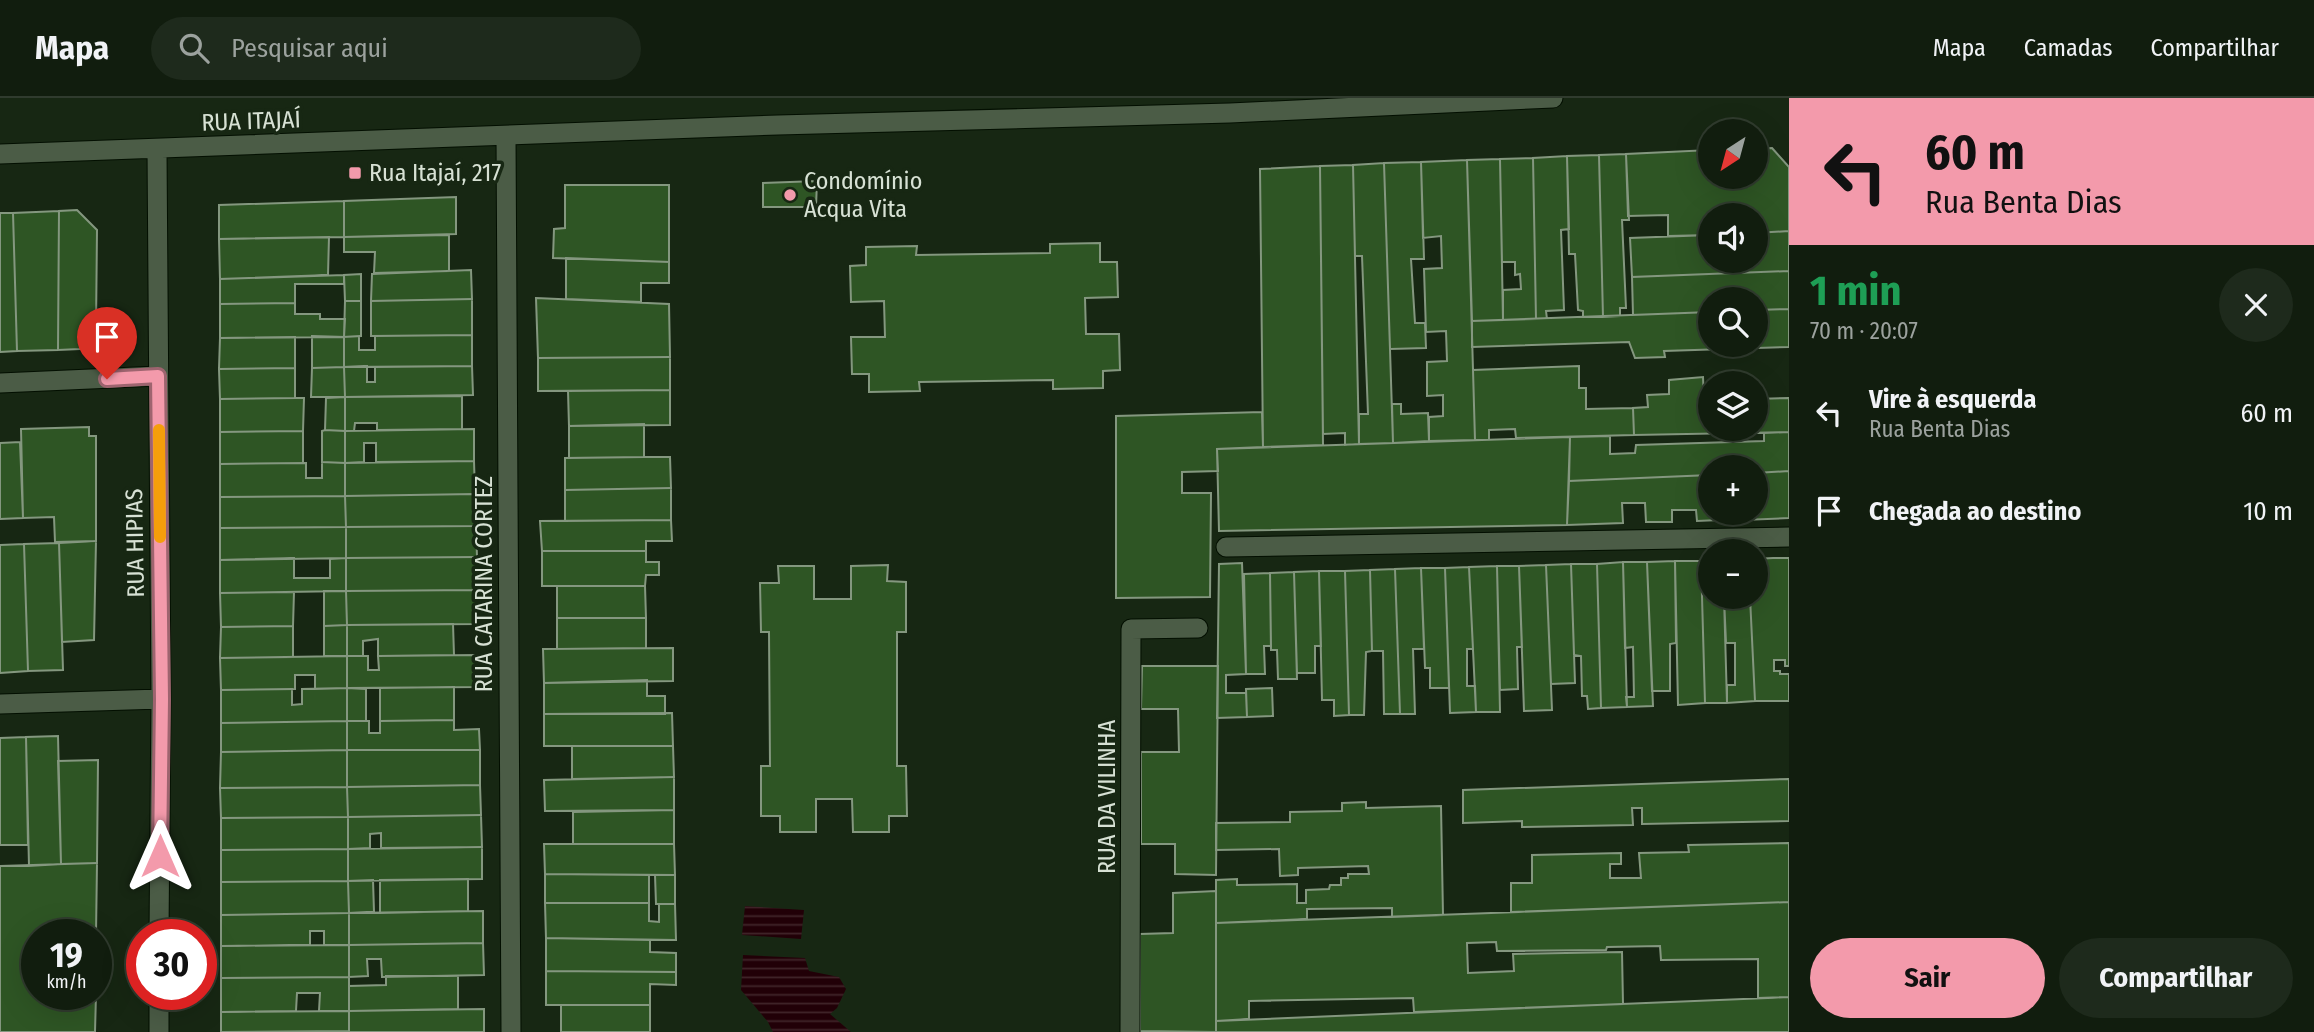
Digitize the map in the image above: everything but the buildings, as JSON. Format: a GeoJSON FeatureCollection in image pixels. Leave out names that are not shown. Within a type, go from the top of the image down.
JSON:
{"type":"FeatureCollection","features":[{"type":"Feature","properties":{"kind":"street","name":"RUA ITAJAÍ"},"geometry":{"type":"LineString","coordinates":[[0,154],[157,150],[1229,105],[1553,98]]}},
{"type":"Feature","properties":{"kind":"street","name":"RUA CATARINA CORTEZ"},"geometry":{"type":"LineString","coordinates":[[506,136],[511,1032]]}},
{"type":"Feature","properties":{"kind":"street","name":"RUA HIPIAS"},"geometry":{"type":"LineString","coordinates":[[157,150],[162,699],[159,919]]}},
{"type":"Feature","properties":{"kind":"street"},"geometry":{"type":"LineString","coordinates":[[0,383],[158,376]]}},
{"type":"Feature","properties":{"kind":"street"},"geometry":{"type":"LineString","coordinates":[[1226,547],[1789,537]]}},
{"type":"Feature","properties":{"kind":"street","name":"RUA DA VILINHA"},"geometry":{"type":"LineString","coordinates":[[1130,1032],[1132,629],[1198,628]]}},
{"type":"Feature","properties":{"kind":"street"},"geometry":{"type":"LineString","coordinates":[[0,704],[162,699]]}},
{"type":"Feature","properties":{"kind":"street"},"geometry":{"type":"LineString","coordinates":[[159,1010],[159,1032]]}},
{"type":"Feature","properties":{"kind":"shaded area"},"geometry":{"type":"Polygon","coordinates":[[[745,906],[804,910],[801,939],[742,935],[745,906]]]}},
{"type":"Feature","properties":{"kind":"shaded area"},"geometry":{"type":"Polygon","coordinates":[[[743,955],[805,958],[809,971],[839,977],[846,989],[837,1008],[830,1014],[851,1032],[773,1032],[741,990],[743,955]]]}},
{"type":"Feature","properties":{"kind":"slow traffic"},"geometry":{"type":"LineString","coordinates":[[159,430],[160,537]]}},
{"type":"Feature","properties":{"kind":"place","name":"Rua Itajaí, 217"},"geometry":{"type":"Point","coordinates":[355,173]}},
{"type":"Feature","properties":{"kind":"place","name":"Condomínio Acqua Vita"},"geometry":{"type":"Point","coordinates":[790,195]}},
{"type":"Feature","properties":{"kind":"route"},"geometry":{"type":"LineString","coordinates":[[107,379],[158,376],[162,699],[160,856]]}}]}
